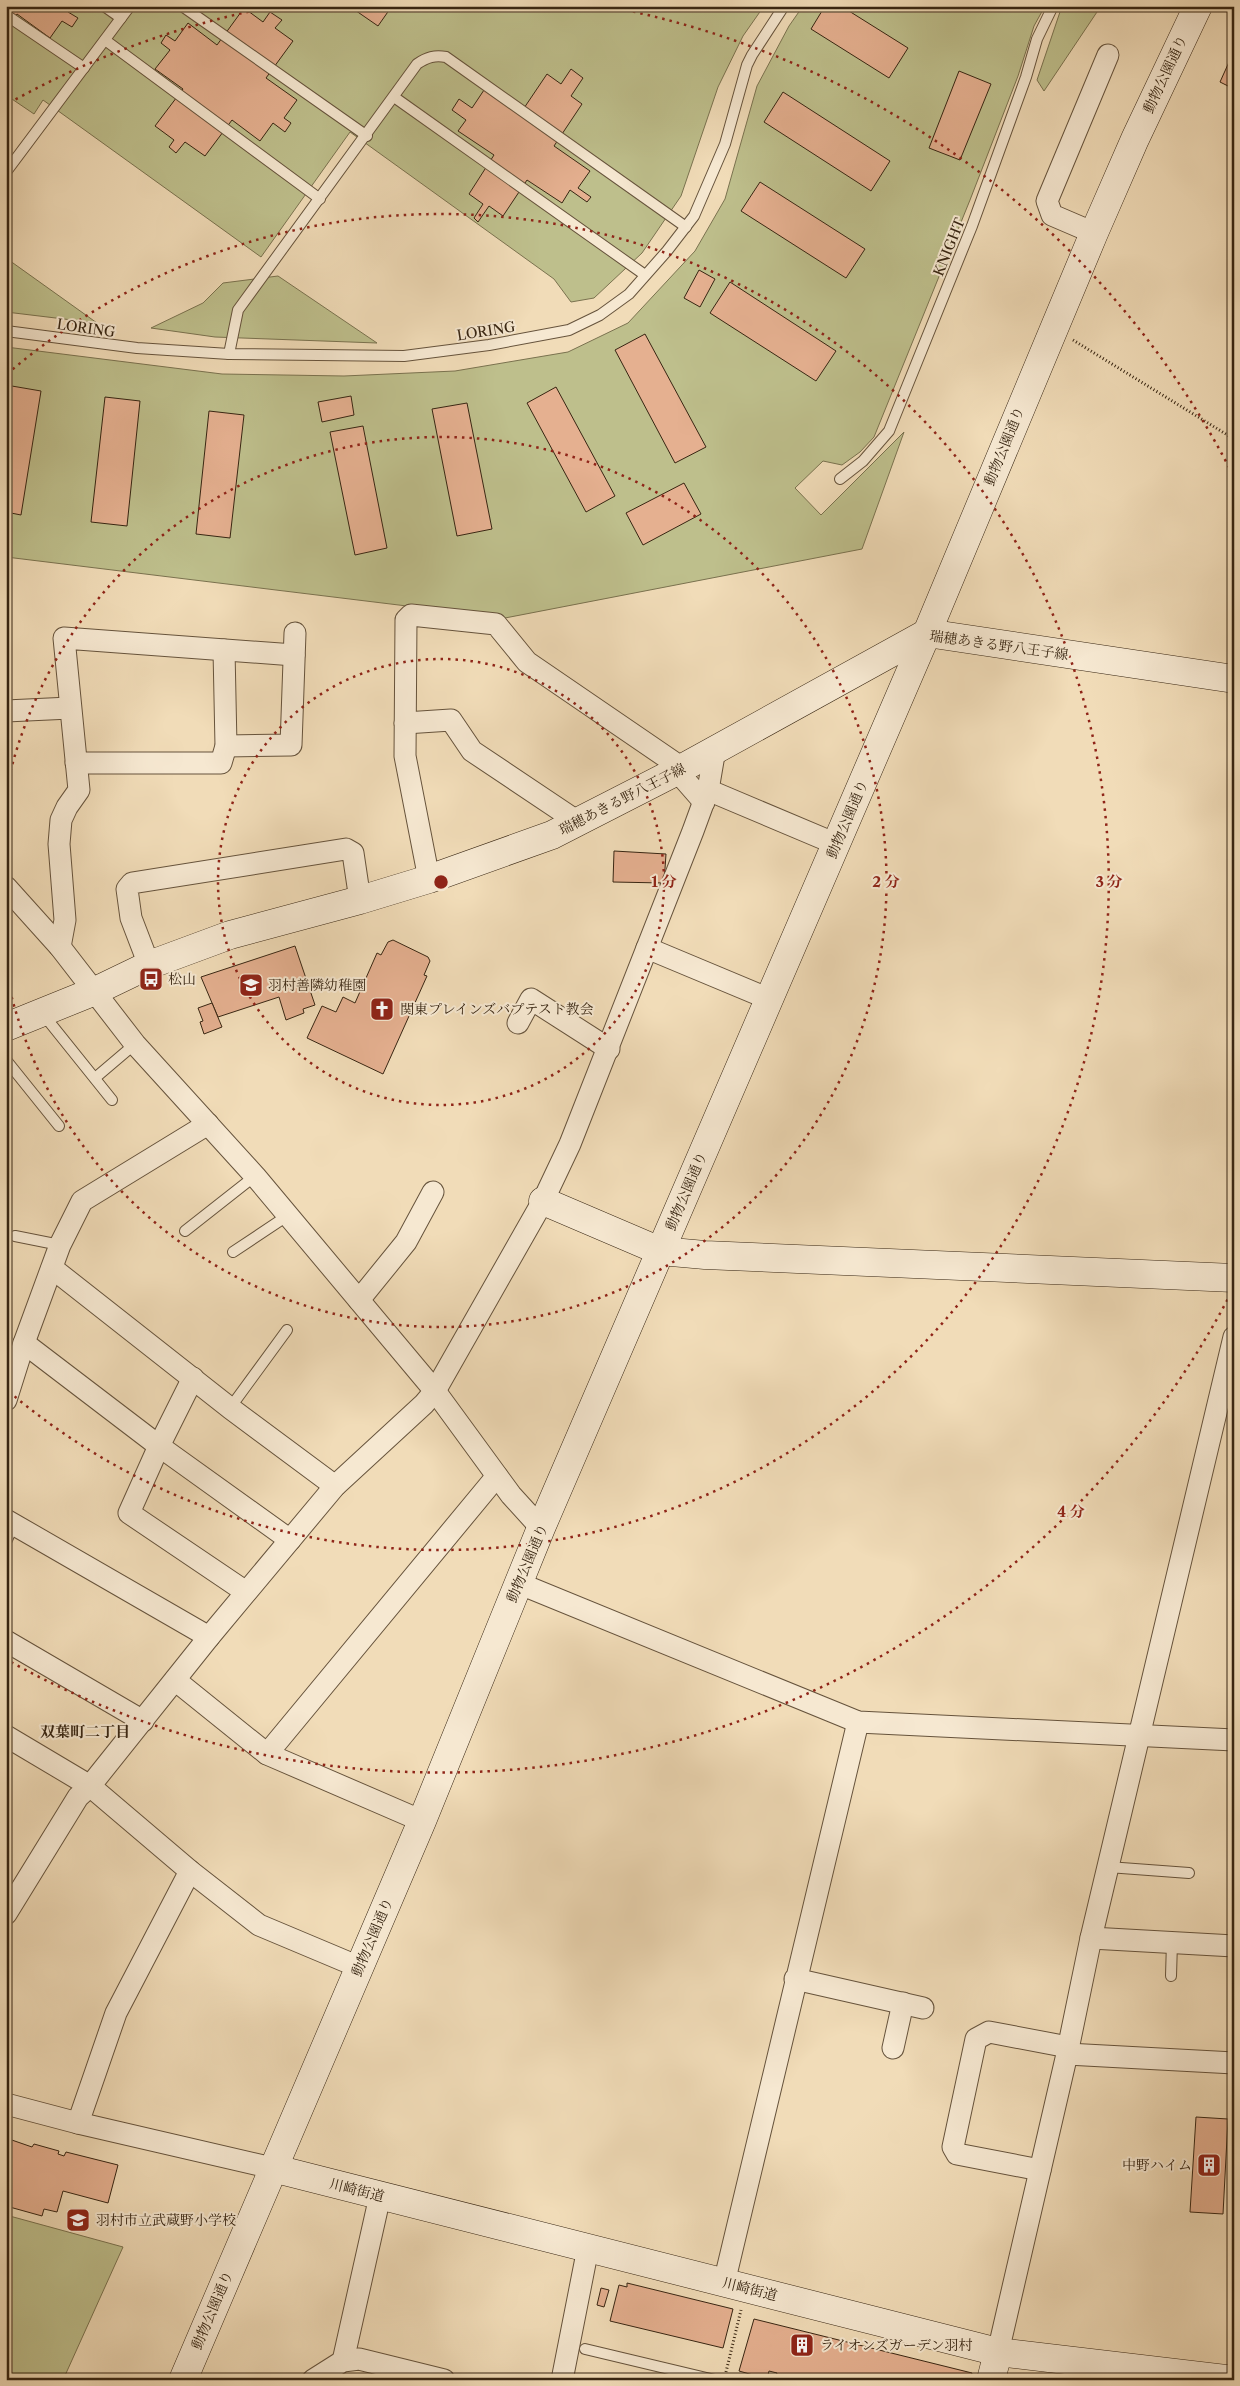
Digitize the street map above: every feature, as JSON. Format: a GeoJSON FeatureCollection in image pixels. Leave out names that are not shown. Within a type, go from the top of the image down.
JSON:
{"type":"FeatureCollection","features":[{"type":"Feature","properties":{"kind":"street","name":"動物公園通り"},"geometry":{"type":"LineString","coordinates":[[183,2380],[272,2168],[422,1821],[541,1528],[927,633],[1094,232],[1135,139],[1198,6]]}},
{"type":"Feature","properties":{"kind":"street"},"geometry":{"type":"LineString","coordinates":[[1094,232],[1052,215],[1047,201],[1108,55]]}},
{"type":"Feature","properties":{"kind":"street"},"geometry":{"type":"LineString","coordinates":[[429,878],[406,765],[406,620],[411,615],[496,624],[527,662],[680,770],[706,796],[836,844]]}},
{"type":"Feature","properties":{"kind":"street"},"geometry":{"type":"LineString","coordinates":[[226,746],[291,745],[295,633]]}},
{"type":"Feature","properties":{"kind":"street","name":"瑞穂あきる野八王子線"},"geometry":{"type":"LineString","coordinates":[[6,1027],[95,991],[149,965],[230,935],[360,900],[552,835],[680,770],[927,633],[1234,679]]}},
{"type":"Feature","properties":{"kind":"street"},"geometry":{"type":"LineString","coordinates":[[60,948],[66,920],[59,844],[61,820],[67,807],[79,790],[64,638],[294,655]]}},
{"type":"Feature","properties":{"kind":"street"},"geometry":{"type":"LineString","coordinates":[[76,763],[221,763],[226,746],[224,650]]}},
{"type":"Feature","properties":{"kind":"street"},"geometry":{"type":"LineString","coordinates":[[6,711],[70,708]]}},
{"type":"Feature","properties":{"kind":"street"},"geometry":{"type":"LineString","coordinates":[[405,723],[451,720],[472,751],[578,822]]}},
{"type":"Feature","properties":{"kind":"street"},"geometry":{"type":"LineString","coordinates":[[7,1912],[78,1796],[90,1786],[209,1637],[335,1486],[424,1404],[435,1391],[543,1201],[570,1144],[706,796],[715,749]]}},
{"type":"Feature","properties":{"kind":"street"},"geometry":{"type":"LineString","coordinates":[[149,965],[131,918],[127,889],[132,883],[346,849],[354,853],[360,900]]}},
{"type":"Feature","properties":{"kind":"street"},"geometry":{"type":"LineString","coordinates":[[9,894],[60,948],[135,1044],[255,1176],[435,1391],[497,1476],[541,1528]]}},
{"type":"Feature","properties":{"kind":"street"},"geometry":{"type":"LineString","coordinates":[[647,948],[769,999]]}},
{"type":"Feature","properties":{"kind":"street"},"geometry":{"type":"LineString","coordinates":[[518,1023],[531,999],[608,1049]]}},
{"type":"Feature","properties":{"kind":"street"},"geometry":{"type":"LineString","coordinates":[[6,1400],[10,1373],[24,1343],[60,1246],[82,1201],[208,1124]]}},
{"type":"Feature","properties":{"kind":"street"},"geometry":{"type":"LineString","coordinates":[[359,1300],[406,1242],[433,1192]]}},
{"type":"Feature","properties":{"kind":"street"},"geometry":{"type":"LineString","coordinates":[[543,1201],[660,1251],[705,1255],[1234,1278]]}},
{"type":"Feature","properties":{"kind":"street"},"geometry":{"type":"LineString","coordinates":[[52,1268],[230,1408],[335,1486]]}},
{"type":"Feature","properties":{"kind":"street"},"geometry":{"type":"LineString","coordinates":[[991,2380],[1068,2050],[1091,1938],[1234,1338]]}},
{"type":"Feature","properties":{"kind":"street"},"geometry":{"type":"LineString","coordinates":[[24,1343],[158,1446],[290,1540]]}},
{"type":"Feature","properties":{"kind":"street"},"geometry":{"type":"LineString","coordinates":[[193,1378],[158,1446],[129,1513],[246,1592]]}},
{"type":"Feature","properties":{"kind":"street"},"geometry":{"type":"LineString","coordinates":[[267,1754],[497,1476]]}},
{"type":"Feature","properties":{"kind":"street"},"geometry":{"type":"LineString","coordinates":[[9,1529],[209,1637]]}},
{"type":"Feature","properties":{"kind":"street"},"geometry":{"type":"LineString","coordinates":[[518,1583],[858,1722],[1234,1740]]}},
{"type":"Feature","properties":{"kind":"street"},"geometry":{"type":"LineString","coordinates":[[6,1641],[143,1721]]}},
{"type":"Feature","properties":{"kind":"street"},"geometry":{"type":"LineString","coordinates":[[175,1680],[267,1754],[422,1821]]}},
{"type":"Feature","properties":{"kind":"street"},"geometry":{"type":"LineString","coordinates":[[724,2283],[795,1979],[858,1722]]}},
{"type":"Feature","properties":{"kind":"street"},"geometry":{"type":"LineString","coordinates":[[6,1736],[90,1786],[190,1871],[259,1925],[359,1967]]}},
{"type":"Feature","properties":{"kind":"street"},"geometry":{"type":"LineString","coordinates":[[78,2123],[116,2013],[190,1871]]}},
{"type":"Feature","properties":{"kind":"street"},"geometry":{"type":"LineString","coordinates":[[1091,1938],[1234,1946]]}},
{"type":"Feature","properties":{"kind":"street"},"geometry":{"type":"LineString","coordinates":[[795,1979],[913,2006],[893,2048]]}},
{"type":"Feature","properties":{"kind":"street"},"geometry":{"type":"LineString","coordinates":[[1040,2170],[957,2154],[953,2147],[976,2039],[990,2032],[1068,2050],[1234,2063]]}},
{"type":"Feature","properties":{"kind":"street"},"geometry":{"type":"LineString","coordinates":[[6,2104],[78,2123],[272,2168]]}},
{"type":"Feature","properties":{"kind":"street","name":"川崎街道"},"geometry":{"type":"LineString","coordinates":[[272,2168],[998,2352],[1136,2375],[1234,2380]]}},
{"type":"Feature","properties":{"kind":"street"},"geometry":{"type":"LineString","coordinates":[[343,2361],[380,2196]]}},
{"type":"Feature","properties":{"kind":"street"},"geometry":{"type":"LineString","coordinates":[[562,2380],[588,2248]]}},
{"type":"Feature","properties":{"kind":"street"},"geometry":{"type":"LineString","coordinates":[[313,2380],[343,2361],[359,2360],[444,2380]]}},
{"type":"Feature","properties":{"kind":"lane"},"geometry":{"type":"LineString","coordinates":[[104,6],[121,18]]}},
{"type":"Feature","properties":{"kind":"lane"},"geometry":{"type":"LineString","coordinates":[[6,172],[130,6]]}},
{"type":"Feature","properties":{"kind":"lane"},"geometry":{"type":"LineString","coordinates":[[182,6],[367,136]]}},
{"type":"Feature","properties":{"kind":"lane","name":"LORING"},"geometry":{"type":"LineString","coordinates":[[6,330],[137,348],[230,354],[404,356],[489,345],[569,330],[600,315],[629,294],[694,216],[726,144],[752,55],[784,6]]}},
{"type":"Feature","properties":{"kind":"lane","name":"KNIGHT"},"geometry":{"type":"LineString","coordinates":[[840,479],[863,461],[889,430],[972,226],[1023,86],[1037,40],[1053,6]]}},
{"type":"Feature","properties":{"kind":"lane"},"geometry":{"type":"LineString","coordinates":[[6,15],[84,68]]}},
{"type":"Feature","properties":{"kind":"lane"},"geometry":{"type":"LineString","coordinates":[[105,40],[320,199]]}},
{"type":"Feature","properties":{"kind":"lane"},"geometry":{"type":"LineString","coordinates":[[230,354],[238,310],[367,136],[417,64],[424,59],[437,55],[446,57],[686,227]]}},
{"type":"Feature","properties":{"kind":"lane"},"geometry":{"type":"LineString","coordinates":[[394,97],[645,275]]}},
{"type":"Feature","properties":{"kind":"lane"},"geometry":{"type":"LineString","coordinates":[[42,1013],[112,1100]]}},
{"type":"Feature","properties":{"kind":"lane"},"geometry":{"type":"LineString","coordinates":[[95,1078],[135,1044]]}},
{"type":"Feature","properties":{"kind":"lane"},"geometry":{"type":"LineString","coordinates":[[6,1060],[59,1126]]}},
{"type":"Feature","properties":{"kind":"lane"},"geometry":{"type":"LineString","coordinates":[[185,1231],[255,1176]]}},
{"type":"Feature","properties":{"kind":"lane"},"geometry":{"type":"LineString","coordinates":[[233,1252],[287,1216]]}},
{"type":"Feature","properties":{"kind":"lane"},"geometry":{"type":"LineString","coordinates":[[15,1236],[60,1246]]}},
{"type":"Feature","properties":{"kind":"lane"},"geometry":{"type":"LineString","coordinates":[[230,1408],[287,1330]]}},
{"type":"Feature","properties":{"kind":"lane"},"geometry":{"type":"LineString","coordinates":[[1108,1867],[1189,1873]]}},
{"type":"Feature","properties":{"kind":"lane"},"geometry":{"type":"LineString","coordinates":[[1171,1976],[1172,1942]]}},
{"type":"Feature","properties":{"kind":"lane"},"geometry":{"type":"LineString","coordinates":[[585,2349],[715,2380]]}},
{"type":"Feature","properties":{"kind":"path"},"geometry":{"type":"LineString","coordinates":[[1053,328],[1234,439]]}},
{"type":"Feature","properties":{"kind":"path"},"geometry":{"type":"LineString","coordinates":[[724,2380],[742,2304]]}},
{"type":"Feature","properties":{"kind":"green space"},"geometry":{"type":"Polygon","coordinates":[[[6,6],[764,6],[743,36],[718,87],[681,196],[642,253],[594,298],[571,302],[554,279],[350,132],[261,257],[43,100],[34,114],[6,95],[6,6]]]}},
{"type":"Feature","properties":{"kind":"green space"},"geometry":{"type":"Polygon","coordinates":[[[803,6],[1045,6],[1034,26],[1018,76],[970,200],[874,437],[860,452],[842,465],[823,461],[795,488],[821,515],[904,432],[862,549],[505,618],[6,557],[6,347],[222,374],[344,376],[455,371],[568,352],[628,323],[695,251],[725,199],[757,86],[789,26],[803,6]]]}},
{"type":"Feature","properties":{"kind":"green space"},"geometry":{"type":"Polygon","coordinates":[[[1062,6],[1101,6],[1044,91],[1037,80],[1062,6]]]}},
{"type":"Feature","properties":{"kind":"green space"},"geometry":{"type":"Polygon","coordinates":[[[6,258],[97,323],[6,312],[6,258]]]}},
{"type":"Feature","properties":{"kind":"green space"},"geometry":{"type":"Polygon","coordinates":[[[278,276],[377,343],[215,337],[151,328],[203,303],[223,283],[278,276]]]}},
{"type":"Feature","properties":{"kind":"green space"},"geometry":{"type":"Polygon","coordinates":[[[6,2215],[123,2247],[63,2380],[34,2380],[6,2373],[6,2215]]]}},
{"type":"Feature","properties":{"kind":"building"},"geometry":{"type":"Polygon","coordinates":[[[6,6],[72,6],[68,12],[78,18],[72,27],[62,21],[50,38],[17,14],[6,29],[6,6]]]}},
{"type":"Feature","properties":{"kind":"building"},"geometry":{"type":"Polygon","coordinates":[[[349,6],[392,6],[378,26],[349,6]]]}},
{"type":"Feature","properties":{"kind":"building"},"geometry":{"type":"Polygon","coordinates":[[[825,6],[841,6],[908,48],[889,78],[811,29],[825,6]]]}},
{"type":"Feature","properties":{"kind":"building"},"geometry":{"type":"Polygon","coordinates":[[[244,8],[263,22],[270,12],[282,20],[275,28],[293,41],[266,78],[297,100],[284,118],[291,123],[285,132],[273,123],[260,141],[232,120],[205,156],[185,142],[176,153],[169,147],[174,140],[155,126],[183,89],[155,69],[170,50],[161,43],[166,35],[175,41],[188,23],[217,45],[244,8]]]}},
{"type":"Feature","properties":{"kind":"building"},"geometry":{"type":"Polygon","coordinates":[[[1234,51],[1234,89],[1220,82],[1234,51]]]}},
{"type":"Feature","properties":{"kind":"building"},"geometry":{"type":"Polygon","coordinates":[[[571,69],[583,78],[571,96],[582,104],[554,146],[590,171],[578,188],[591,197],[587,202],[570,190],[562,203],[527,180],[503,216],[489,206],[478,222],[474,218],[483,204],[469,194],[494,155],[458,131],[466,120],[452,110],[459,99],[472,108],[484,90],[520,114],[547,74],[561,84],[571,69]]]}},
{"type":"Feature","properties":{"kind":"building"},"geometry":{"type":"Polygon","coordinates":[[[959,71],[991,84],[960,160],[929,148],[959,71]]]}},
{"type":"Feature","properties":{"kind":"building"},"geometry":{"type":"Polygon","coordinates":[[[783,92],[890,161],[871,191],[764,122],[783,92]]]}},
{"type":"Feature","properties":{"kind":"building"},"geometry":{"type":"Polygon","coordinates":[[[760,182],[865,249],[846,278],[741,211],[760,182]]]}},
{"type":"Feature","properties":{"kind":"building"},"geometry":{"type":"Polygon","coordinates":[[[699,270],[715,279],[700,307],[684,298],[699,270]]]}},
{"type":"Feature","properties":{"kind":"building"},"geometry":{"type":"Polygon","coordinates":[[[730,282],[836,351],[816,381],[710,313],[730,282]]]}},
{"type":"Feature","properties":{"kind":"building"},"geometry":{"type":"Polygon","coordinates":[[[645,334],[706,447],[675,463],[615,350],[645,334]]]}},
{"type":"Feature","properties":{"kind":"building"},"geometry":{"type":"Polygon","coordinates":[[[6,385],[41,391],[21,515],[6,512],[6,385]]]}},
{"type":"Feature","properties":{"kind":"building"},"geometry":{"type":"Polygon","coordinates":[[[556,387],[615,496],[586,512],[527,403],[556,387]]]}},
{"type":"Feature","properties":{"kind":"building"},"geometry":{"type":"Polygon","coordinates":[[[351,396],[354,415],[322,422],[318,402],[351,396]]]}},
{"type":"Feature","properties":{"kind":"building"},"geometry":{"type":"Polygon","coordinates":[[[105,397],[140,401],[127,526],[91,522],[105,397]]]}},
{"type":"Feature","properties":{"kind":"building"},"geometry":{"type":"Polygon","coordinates":[[[467,403],[492,529],[457,536],[432,409],[467,403]]]}},
{"type":"Feature","properties":{"kind":"building"},"geometry":{"type":"Polygon","coordinates":[[[209,411],[244,415],[230,538],[196,534],[209,411]]]}},
{"type":"Feature","properties":{"kind":"building"},"geometry":{"type":"Polygon","coordinates":[[[363,426],[387,548],[355,555],[330,432],[363,426]]]}},
{"type":"Feature","properties":{"kind":"building"},"geometry":{"type":"Polygon","coordinates":[[[684,483],[701,514],[643,545],[626,513],[684,483]]]}},
{"type":"Feature","properties":{"kind":"building"},"geometry":{"type":"Polygon","coordinates":[[[614,851],[666,854],[664,883],[613,882],[614,851]]]}},
{"type":"Feature","properties":{"kind":"building"},"geometry":{"type":"Polygon","coordinates":[[[393,940],[428,957],[430,961],[424,975],[427,976],[383,1074],[307,1038],[322,1006],[336,1012],[343,997],[355,1003],[377,953],[381,955],[388,942],[393,940]]]}},
{"type":"Feature","properties":{"kind":"building"},"geometry":{"type":"Polygon","coordinates":[[[295,946],[315,1005],[303,1009],[304,1013],[286,1020],[279,997],[218,1017],[201,977],[295,946]]]}},
{"type":"Feature","properties":{"kind":"building"},"geometry":{"type":"Polygon","coordinates":[[[212,1003],[222,1027],[204,1034],[200,1022],[203,1021],[198,1008],[212,1003]]]}},
{"type":"Feature","properties":{"kind":"building","name":"中野ハイム"},"geometry":{"type":"Polygon","coordinates":[[[1196,2117],[1228,2119],[1223,2214],[1190,2212],[1196,2117]]]}},
{"type":"Feature","properties":{"kind":"building"},"geometry":{"type":"Polygon","coordinates":[[[6,2138],[32,2147],[34,2144],[59,2151],[58,2154],[64,2156],[66,2152],[118,2165],[108,2203],[63,2191],[57,2212],[44,2209],[42,2216],[6,2206],[6,2138]]]}},
{"type":"Feature","properties":{"kind":"building"},"geometry":{"type":"Polygon","coordinates":[[[627,2283],[733,2309],[723,2348],[610,2321],[619,2285],[627,2287],[627,2283]]]}},
{"type":"Feature","properties":{"kind":"building"},"geometry":{"type":"Polygon","coordinates":[[[601,2288],[609,2290],[604,2307],[597,2305],[601,2288]]]}},
{"type":"Feature","properties":{"kind":"building","name":"ライオンズガーデン羽村"},"geometry":{"type":"Polygon","coordinates":[[[754,2319],[972,2373],[970,2380],[804,2380],[786,2375],[785,2380],[775,2380],[777,2373],[769,2371],[767,2379],[739,2371],[754,2319]]]}},
{"type":"Feature","properties":{"kind":"place","name":"松山"},"geometry":{"type":"Point","coordinates":[151,979]}},
{"type":"Feature","properties":{"kind":"place","name":"羽村善隣幼稚園"},"geometry":{"type":"Point","coordinates":[251,985]}},
{"type":"Feature","properties":{"kind":"place","name":"関東プレインズバプテスト教会"},"geometry":{"type":"Point","coordinates":[382,1009]}},
{"type":"Feature","properties":{"kind":"place","name":"中野ハイム"},"geometry":{"type":"Point","coordinates":[1209,2165]}},
{"type":"Feature","properties":{"kind":"place","name":"羽村市立武蔵野小学校"},"geometry":{"type":"Point","coordinates":[78,2220]}},
{"type":"Feature","properties":{"kind":"place","name":"ライオンズガーデン羽村"},"geometry":{"type":"Point","coordinates":[802,2345]}},
{"type":"Feature","properties":{"kind":"district","name":"双葉町二丁目"},"geometry":{"type":"Point","coordinates":[85,1731]}}]}
